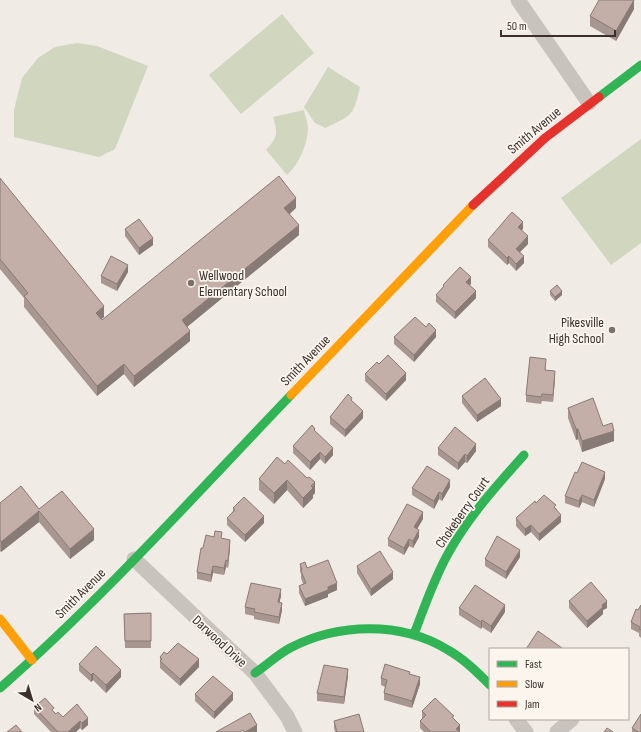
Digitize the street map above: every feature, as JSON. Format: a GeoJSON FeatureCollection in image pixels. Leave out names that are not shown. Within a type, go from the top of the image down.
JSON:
{"type":"FeatureCollection","features":[{"type":"Feature","properties":{"kind":"main road","name":"Smith Avenue"},"geometry":{"type":"LineString","coordinates":[[0,688],[32,660],[134,559],[481,197],[545,138],[589,103],[641,65]]}},
{"type":"Feature","properties":{"kind":"main road","name":"Chokeberry Court"},"geometry":{"type":"LineString","coordinates":[[414,634],[430,592],[455,541],[495,488],[524,455]]}},
{"type":"Feature","properties":{"kind":"main road"},"geometry":{"type":"LineString","coordinates":[[0,619],[32,660]]}},
{"type":"Feature","properties":{"kind":"main road"},"geometry":{"type":"LineString","coordinates":[[255,673],[294,646],[321,635],[342,629],[366,628],[392,630],[414,634],[462,658],[478,671],[489,684]]}},
{"type":"Feature","properties":{"kind":"street"},"geometry":{"type":"LineString","coordinates":[[518,0],[589,103]]}},
{"type":"Feature","properties":{"kind":"street","name":"Darwood Drive"},"geometry":{"type":"LineString","coordinates":[[134,559],[255,673],[287,716],[295,732]]}},
{"type":"Feature","properties":{"kind":"street"},"geometry":{"type":"LineString","coordinates":[[517,720],[526,732]]}},
{"type":"Feature","properties":{"kind":"street"},"geometry":{"type":"LineString","coordinates":[[558,732],[571,720]]}},
{"type":"Feature","properties":{"kind":"green space"},"geometry":{"type":"Polygon","coordinates":[[[282,14],[314,53],[241,114],[209,75],[282,14]]]}},
{"type":"Feature","properties":{"kind":"green space"},"geometry":{"type":"Polygon","coordinates":[[[77,43],[97,46],[148,66],[115,149],[99,157],[14,137],[14,110],[22,78],[38,58],[55,47],[77,43]]]}},
{"type":"Feature","properties":{"kind":"green space"},"geometry":{"type":"Polygon","coordinates":[[[328,67],[360,87],[353,110],[350,114],[325,128],[315,123],[304,107],[328,67]]]}},
{"type":"Feature","properties":{"kind":"green space"},"geometry":{"type":"Polygon","coordinates":[[[304,110],[308,127],[306,141],[299,160],[287,175],[266,150],[273,142],[276,135],[276,127],[273,117],[304,110]]]}},
{"type":"Feature","properties":{"kind":"green space"},"geometry":{"type":"Polygon","coordinates":[[[641,139],[641,243],[611,265],[561,198],[641,139]]]}},
{"type":"Feature","properties":{"kind":"building"},"geometry":{"type":"Polygon","coordinates":[[[599,0],[634,0],[616,31],[590,16],[599,0]]]}},
{"type":"Feature","properties":{"kind":"building"},"geometry":{"type":"Polygon","coordinates":[[[279,176],[296,198],[284,208],[299,225],[182,320],[190,331],[134,376],[124,364],[97,386],[24,296],[28,293],[0,259],[0,178],[104,306],[96,313],[102,320],[279,176]]]}},
{"type":"Feature","properties":{"kind":"building"},"geometry":{"type":"Polygon","coordinates":[[[512,212],[523,222],[518,227],[528,236],[516,249],[524,256],[516,264],[509,256],[507,258],[488,240],[512,212]]]}},
{"type":"Feature","properties":{"kind":"building"},"geometry":{"type":"Polygon","coordinates":[[[139,219],[153,238],[139,248],[125,229],[139,219]]]}},
{"type":"Feature","properties":{"kind":"building"},"geometry":{"type":"Polygon","coordinates":[[[111,256],[128,265],[117,284],[101,276],[111,256]]]}},
{"type":"Feature","properties":{"kind":"building"},"geometry":{"type":"Polygon","coordinates":[[[460,267],[471,277],[466,282],[476,291],[455,312],[436,295],[460,267]]]}},
{"type":"Feature","properties":{"kind":"building"},"geometry":{"type":"Polygon","coordinates":[[[557,285],[562,291],[555,297],[550,291],[557,285]]]}},
{"type":"Feature","properties":{"kind":"building"},"geometry":{"type":"Polygon","coordinates":[[[415,317],[426,327],[429,323],[436,330],[414,355],[394,337],[415,317]]]}},
{"type":"Feature","properties":{"kind":"building"},"geometry":{"type":"Polygon","coordinates":[[[388,355],[406,373],[386,394],[365,374],[377,362],[379,364],[388,355]]]}},
{"type":"Feature","properties":{"kind":"building"},"geometry":{"type":"Polygon","coordinates":[[[530,357],[546,359],[545,370],[555,371],[553,395],[542,394],[541,397],[526,395],[530,357]]]}},
{"type":"Feature","properties":{"kind":"building"},"geometry":{"type":"Polygon","coordinates":[[[485,378],[501,399],[477,415],[462,396],[485,378]]]}},
{"type":"Feature","properties":{"kind":"building"},"geometry":{"type":"Polygon","coordinates":[[[348,394],[352,398],[351,400],[363,411],[345,430],[330,417],[348,394]]]}},
{"type":"Feature","properties":{"kind":"building"},"geometry":{"type":"Polygon","coordinates":[[[593,398],[603,426],[612,423],[614,431],[582,441],[568,408],[593,398]]]}},
{"type":"Feature","properties":{"kind":"building"},"geometry":{"type":"Polygon","coordinates":[[[312,425],[315,429],[314,430],[333,448],[325,457],[320,452],[310,462],[293,446],[312,425]]]}},
{"type":"Feature","properties":{"kind":"building"},"geometry":{"type":"Polygon","coordinates":[[[455,427],[476,444],[467,456],[465,454],[458,463],[438,448],[455,427]]]}},
{"type":"Feature","properties":{"kind":"building"},"geometry":{"type":"Polygon","coordinates":[[[277,457],[285,464],[288,460],[307,478],[309,477],[315,482],[311,486],[313,488],[303,498],[287,480],[274,493],[259,479],[277,457]]]}},
{"type":"Feature","properties":{"kind":"building"},"geometry":{"type":"Polygon","coordinates":[[[582,462],[605,472],[594,500],[582,495],[579,501],[565,496],[575,472],[577,473],[582,462]]]}},
{"type":"Feature","properties":{"kind":"building"},"geometry":{"type":"Polygon","coordinates":[[[427,466],[450,480],[442,494],[439,492],[434,501],[412,488],[427,466]]]}},
{"type":"Feature","properties":{"kind":"building"},"geometry":{"type":"Polygon","coordinates":[[[21,486],[39,509],[62,491],[94,529],[70,549],[39,511],[1,542],[0,503],[21,486]]]}},
{"type":"Feature","properties":{"kind":"building"},"geometry":{"type":"Polygon","coordinates":[[[544,495],[556,505],[554,507],[561,515],[539,534],[531,525],[525,529],[516,518],[544,495]]]}},
{"type":"Feature","properties":{"kind":"building"},"geometry":{"type":"Polygon","coordinates":[[[244,497],[264,516],[245,535],[227,518],[235,510],[233,508],[244,497]]]}},
{"type":"Feature","properties":{"kind":"building"},"geometry":{"type":"Polygon","coordinates":[[[407,504],[423,512],[414,527],[419,530],[413,541],[409,539],[404,548],[388,539],[407,504]]]}},
{"type":"Feature","properties":{"kind":"building"},"geometry":{"type":"Polygon","coordinates":[[[215,531],[222,532],[221,538],[230,540],[228,561],[226,560],[224,568],[213,566],[211,575],[197,572],[201,548],[203,548],[206,535],[214,537],[215,531]]]}},
{"type":"Feature","properties":{"kind":"building"},"geometry":{"type":"Polygon","coordinates":[[[497,536],[520,550],[506,572],[485,559],[497,536]]]}},
{"type":"Feature","properties":{"kind":"building"},"geometry":{"type":"Polygon","coordinates":[[[380,551],[393,572],[371,589],[357,566],[380,551]]]}},
{"type":"Feature","properties":{"kind":"building"},"geometry":{"type":"Polygon","coordinates":[[[328,560],[337,583],[328,587],[328,590],[305,599],[299,586],[306,583],[300,564],[305,562],[307,568],[328,560]]]}},
{"type":"Feature","properties":{"kind":"building"},"geometry":{"type":"Polygon","coordinates":[[[591,582],[607,601],[602,605],[603,607],[587,621],[569,601],[591,582]]]}},
{"type":"Feature","properties":{"kind":"building"},"geometry":{"type":"Polygon","coordinates":[[[251,583],[281,589],[278,602],[282,603],[279,617],[254,612],[255,609],[245,607],[251,583]]]}},
{"type":"Feature","properties":{"kind":"building"},"geometry":{"type":"Polygon","coordinates":[[[475,585],[505,605],[491,626],[482,620],[481,622],[459,608],[475,585]]]}},
{"type":"Feature","properties":{"kind":"building"},"geometry":{"type":"Polygon","coordinates":[[[641,605],[641,630],[639,629],[640,627],[631,622],[636,609],[638,610],[641,605]]]}},
{"type":"Feature","properties":{"kind":"building"},"geometry":{"type":"Polygon","coordinates":[[[151,613],[151,641],[125,641],[124,614],[151,613]]]}},
{"type":"Feature","properties":{"kind":"building"},"geometry":{"type":"Polygon","coordinates":[[[538,631],[562,648],[527,648],[538,631]]]}},
{"type":"Feature","properties":{"kind":"building"},"geometry":{"type":"Polygon","coordinates":[[[178,643],[199,659],[180,679],[160,661],[162,659],[160,657],[164,652],[167,654],[178,643]]]}},
{"type":"Feature","properties":{"kind":"building"},"geometry":{"type":"Polygon","coordinates":[[[96,646],[121,670],[106,685],[93,673],[91,675],[79,664],[96,646]]]}},
{"type":"Feature","properties":{"kind":"building"},"geometry":{"type":"Polygon","coordinates":[[[385,664],[410,672],[409,674],[420,677],[412,701],[384,693],[387,680],[381,678],[385,664]]]}},
{"type":"Feature","properties":{"kind":"building"},"geometry":{"type":"Polygon","coordinates":[[[324,665],[348,669],[344,697],[317,693],[324,665]]]}},
{"type":"Feature","properties":{"kind":"building"},"geometry":{"type":"Polygon","coordinates":[[[213,676],[233,693],[214,712],[195,694],[213,676]]]}},
{"type":"Feature","properties":{"kind":"building"},"geometry":{"type":"Polygon","coordinates":[[[45,698],[54,708],[52,710],[56,714],[58,712],[63,717],[77,704],[88,718],[82,723],[80,721],[68,732],[58,732],[34,707],[45,698]]]}},
{"type":"Feature","properties":{"kind":"building"},"geometry":{"type":"Polygon","coordinates":[[[435,698],[454,716],[452,717],[460,725],[456,729],[460,732],[431,732],[420,721],[426,715],[422,711],[435,698]]]}},
{"type":"Feature","properties":{"kind":"building"},"geometry":{"type":"Polygon","coordinates":[[[250,713],[257,725],[245,732],[243,730],[240,732],[216,732],[250,713]]]}},
{"type":"Feature","properties":{"kind":"building"},"geometry":{"type":"Polygon","coordinates":[[[359,714],[364,732],[337,732],[334,721],[359,714]]]}},
{"type":"Feature","properties":{"kind":"building"},"geometry":{"type":"Polygon","coordinates":[[[641,714],[641,732],[638,732],[632,728],[641,714]]]}},
{"type":"Feature","properties":{"kind":"building"},"geometry":{"type":"Polygon","coordinates":[[[16,725],[22,732],[7,732],[16,725]]]}},
{"type":"Feature","properties":{"kind":"building"},"geometry":{"type":"Polygon","coordinates":[[[607,728],[613,732],[604,732],[607,728]]]}},
{"type":"Feature","properties":{"kind":"traffic: fast"},"geometry":{"type":"LineString","coordinates":[[599,97],[641,65]]}},
{"type":"Feature","properties":{"kind":"traffic: fast"},"geometry":{"type":"LineString","coordinates":[[0,688],[38,654],[112,582],[291,395]]}},
{"type":"Feature","properties":{"kind":"traffic: fast"},"geometry":{"type":"LineString","coordinates":[[414,634],[430,592],[449,552],[465,526],[484,501],[524,455]]}},
{"type":"Feature","properties":{"kind":"traffic: fast"},"geometry":{"type":"LineString","coordinates":[[255,673],[285,651],[309,640],[328,634],[349,630],[369,629],[390,630],[410,634],[430,641],[459,657],[489,684]]}},
{"type":"Feature","properties":{"kind":"traffic: slow"},"geometry":{"type":"LineString","coordinates":[[291,395],[473,205]]}},
{"type":"Feature","properties":{"kind":"traffic: slow"},"geometry":{"type":"LineString","coordinates":[[0,619],[32,660]]}},
{"type":"Feature","properties":{"kind":"traffic: jam"},"geometry":{"type":"LineString","coordinates":[[473,205],[545,138],[599,97]]}},
{"type":"Feature","properties":{"kind":"place","name":"Wellwood Elementary School"},"geometry":{"type":"Point","coordinates":[191,283]}},
{"type":"Feature","properties":{"kind":"place","name":"Pikesville High School"},"geometry":{"type":"Point","coordinates":[612,330]}}]}
